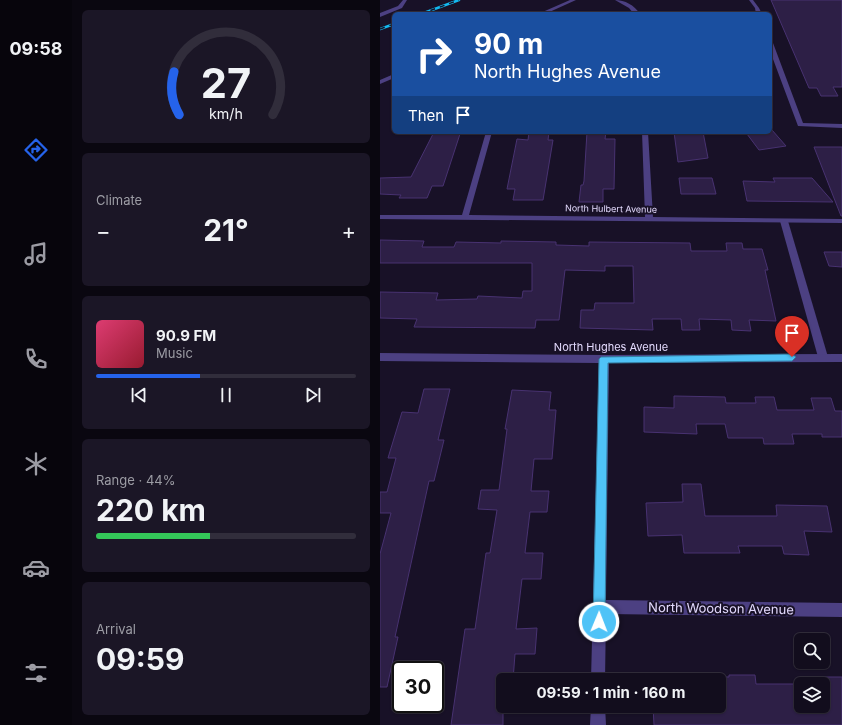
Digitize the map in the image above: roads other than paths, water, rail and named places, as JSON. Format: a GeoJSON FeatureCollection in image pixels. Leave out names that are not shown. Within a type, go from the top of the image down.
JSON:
{"type":"FeatureCollection","features":[{"type":"Feature","properties":{"kind":"street"},"geometry":{"type":"LineString","coordinates":[[380,15],[400,7],[405,0]]}},
{"type":"Feature","properties":{"kind":"street"},"geometry":{"type":"LineString","coordinates":[[547,12],[574,0]]}},
{"type":"Feature","properties":{"kind":"street"},"geometry":{"type":"LineString","coordinates":[[617,0],[636,12]]}},
{"type":"Feature","properties":{"kind":"street"},"geometry":{"type":"LineString","coordinates":[[750,0],[758,12]]}},
{"type":"Feature","properties":{"kind":"street"},"geometry":{"type":"LineString","coordinates":[[772,48],[800,124],[842,126]]}},
{"type":"Feature","properties":{"kind":"street"},"geometry":{"type":"LineString","coordinates":[[380,82],[392,77]]}},
{"type":"Feature","properties":{"kind":"street"},"geometry":{"type":"LineString","coordinates":[[465,217],[488,134]]}},
{"type":"Feature","properties":{"kind":"street"},"geometry":{"type":"LineString","coordinates":[[645,134],[649,219]]}},
{"type":"Feature","properties":{"kind":"street","name":"North Hulbert Avenue"},"geometry":{"type":"LineString","coordinates":[[380,217],[842,222]]}},
{"type":"Feature","properties":{"kind":"street"},"geometry":{"type":"LineString","coordinates":[[784,221],[823,357]]}},
{"type":"Feature","properties":{"kind":"street","name":"North Hughes Avenue"},"geometry":{"type":"LineString","coordinates":[[380,357],[604,359],[842,358]]}},
{"type":"Feature","properties":{"kind":"street"},"geometry":{"type":"LineString","coordinates":[[598,673],[604,359]]}},
{"type":"Feature","properties":{"kind":"street","name":"North Woodson Avenue"},"geometry":{"type":"LineString","coordinates":[[599,607],[842,610]]}},
{"type":"Feature","properties":{"kind":"street"},"geometry":{"type":"LineString","coordinates":[[598,713],[598,725]]}},
{"type":"Feature","properties":{"kind":"railway"},"geometry":{"type":"LineString","coordinates":[[426,12],[459,0]]}},
{"type":"Feature","properties":{"kind":"railway"},"geometry":{"type":"LineString","coordinates":[[380,29],[392,25]]}}]}
